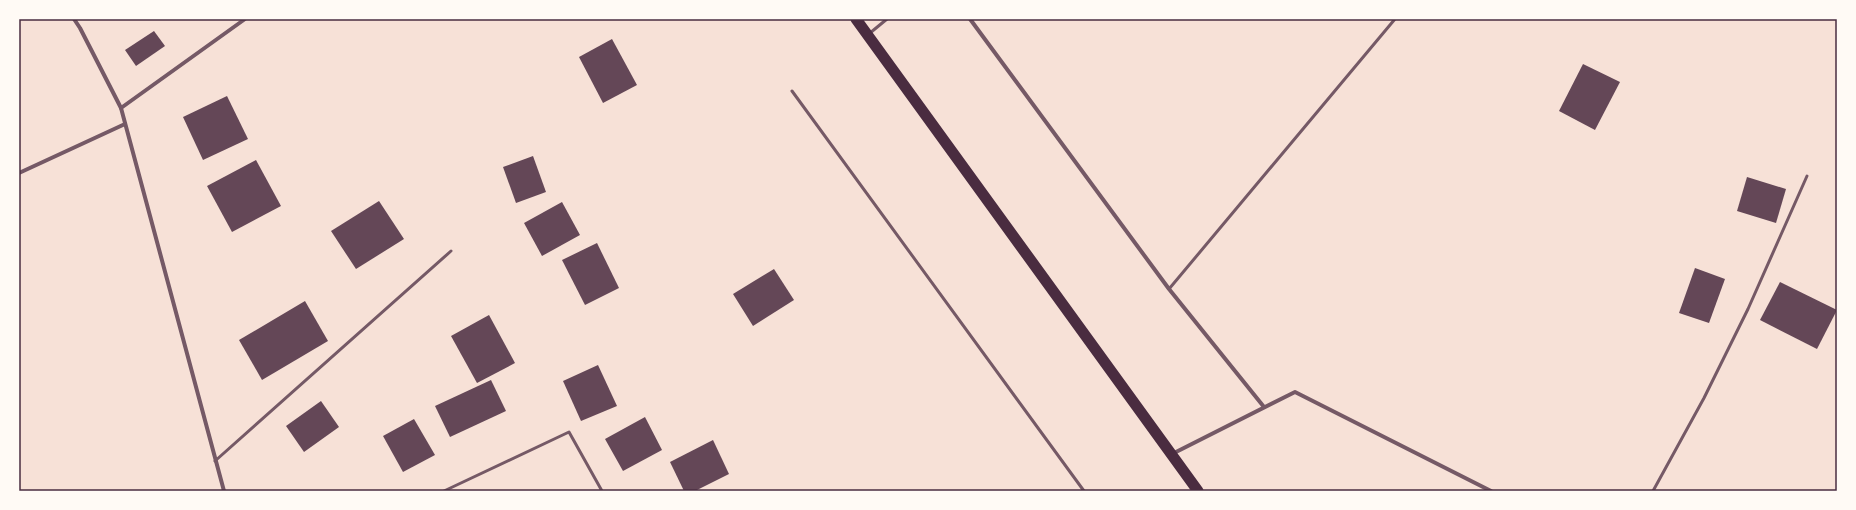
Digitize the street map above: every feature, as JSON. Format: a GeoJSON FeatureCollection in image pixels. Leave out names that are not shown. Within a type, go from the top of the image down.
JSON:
{"type":"FeatureCollection","features":[{"type":"Feature","properties":{"kind":"highway"},"geometry":{"type":"LineString","coordinates":[[856,19],[1198,491]]}},
{"type":"Feature","properties":{"kind":"street"},"geometry":{"type":"LineString","coordinates":[[74,19],[121,108],[224,491]]}},
{"type":"Feature","properties":{"kind":"street"},"geometry":{"type":"LineString","coordinates":[[121,108],[246,19]]}},
{"type":"Feature","properties":{"kind":"street"},"geometry":{"type":"LineString","coordinates":[[970,19],[1169,289],[1264,407]]}},
{"type":"Feature","properties":{"kind":"street"},"geometry":{"type":"LineString","coordinates":[[19,173],[125,124]]}},
{"type":"Feature","properties":{"kind":"street"},"geometry":{"type":"LineString","coordinates":[[1172,454],[1295,392],[1491,491]]}},
{"type":"Feature","properties":{"kind":"lane"},"geometry":{"type":"LineString","coordinates":[[867,35],[887,19]]}},
{"type":"Feature","properties":{"kind":"lane"},"geometry":{"type":"LineString","coordinates":[[1169,289],[1395,19]]}},
{"type":"Feature","properties":{"kind":"lane"},"geometry":{"type":"LineString","coordinates":[[792,91],[1084,491]]}},
{"type":"Feature","properties":{"kind":"lane"},"geometry":{"type":"LineString","coordinates":[[1653,491],[1704,398],[1748,309],[1807,176]]}},
{"type":"Feature","properties":{"kind":"lane"},"geometry":{"type":"LineString","coordinates":[[215,461],[451,251]]}},
{"type":"Feature","properties":{"kind":"lane"},"geometry":{"type":"LineString","coordinates":[[444,491],[569,432],[602,491]]}},
{"type":"Feature","properties":{"kind":"building"},"geometry":{"type":"Polygon","coordinates":[[[154,31],[165,46],[136,66],[125,50],[154,31]]]}},
{"type":"Feature","properties":{"kind":"building"},"geometry":{"type":"Polygon","coordinates":[[[612,39],[637,85],[603,103],[579,57],[612,39]]]}},
{"type":"Feature","properties":{"kind":"building"},"geometry":{"type":"Polygon","coordinates":[[[1583,64],[1620,82],[1595,130],[1559,111],[1583,64]]]}},
{"type":"Feature","properties":{"kind":"building"},"geometry":{"type":"Polygon","coordinates":[[[227,96],[248,139],[203,160],[183,117],[227,96]]]}},
{"type":"Feature","properties":{"kind":"building"},"geometry":{"type":"Polygon","coordinates":[[[533,156],[546,192],[516,203],[503,167],[533,156]]]}},
{"type":"Feature","properties":{"kind":"building"},"geometry":{"type":"Polygon","coordinates":[[[256,160],[281,206],[232,232],[207,186],[256,160]]]}},
{"type":"Feature","properties":{"kind":"building"},"geometry":{"type":"Polygon","coordinates":[[[1747,177],[1786,189],[1776,223],[1737,211],[1747,177]]]}},
{"type":"Feature","properties":{"kind":"building"},"geometry":{"type":"Polygon","coordinates":[[[379,201],[404,239],[356,269],[331,231],[379,201]]]}},
{"type":"Feature","properties":{"kind":"building"},"geometry":{"type":"Polygon","coordinates":[[[562,202],[580,235],[542,256],[524,223],[562,202]]]}},
{"type":"Feature","properties":{"kind":"building"},"geometry":{"type":"Polygon","coordinates":[[[597,243],[619,288],[585,305],[562,260],[597,243]]]}},
{"type":"Feature","properties":{"kind":"building"},"geometry":{"type":"Polygon","coordinates":[[[1695,268],[1725,279],[1709,323],[1679,313],[1695,268]]]}},
{"type":"Feature","properties":{"kind":"building"},"geometry":{"type":"Polygon","coordinates":[[[774,269],[794,300],[753,326],[733,294],[774,269]]]}},
{"type":"Feature","properties":{"kind":"building"},"geometry":{"type":"Polygon","coordinates":[[[1780,282],[1837,310],[1817,349],[1760,320],[1780,282]]]}},
{"type":"Feature","properties":{"kind":"building"},"geometry":{"type":"Polygon","coordinates":[[[305,301],[328,341],[262,380],[239,340],[305,301]]]}},
{"type":"Feature","properties":{"kind":"building"},"geometry":{"type":"Polygon","coordinates":[[[489,315],[515,363],[477,383],[451,336],[489,315]]]}},
{"type":"Feature","properties":{"kind":"building"},"geometry":{"type":"Polygon","coordinates":[[[598,365],[617,406],[581,421],[563,381],[598,365]]]}},
{"type":"Feature","properties":{"kind":"building"},"geometry":{"type":"Polygon","coordinates":[[[491,380],[506,411],[450,437],[435,406],[491,380]]]}},
{"type":"Feature","properties":{"kind":"building"},"geometry":{"type":"Polygon","coordinates":[[[321,401],[339,427],[304,452],[286,426],[321,401]]]}},
{"type":"Feature","properties":{"kind":"building"},"geometry":{"type":"Polygon","coordinates":[[[645,417],[662,450],[623,471],[605,439],[645,417]]]}},
{"type":"Feature","properties":{"kind":"building"},"geometry":{"type":"Polygon","coordinates":[[[414,419],[435,455],[403,472],[383,436],[414,419]]]}},
{"type":"Feature","properties":{"kind":"building"},"geometry":{"type":"Polygon","coordinates":[[[713,440],[729,474],[695,491],[684,491],[670,462],[713,440]]]}}]}
